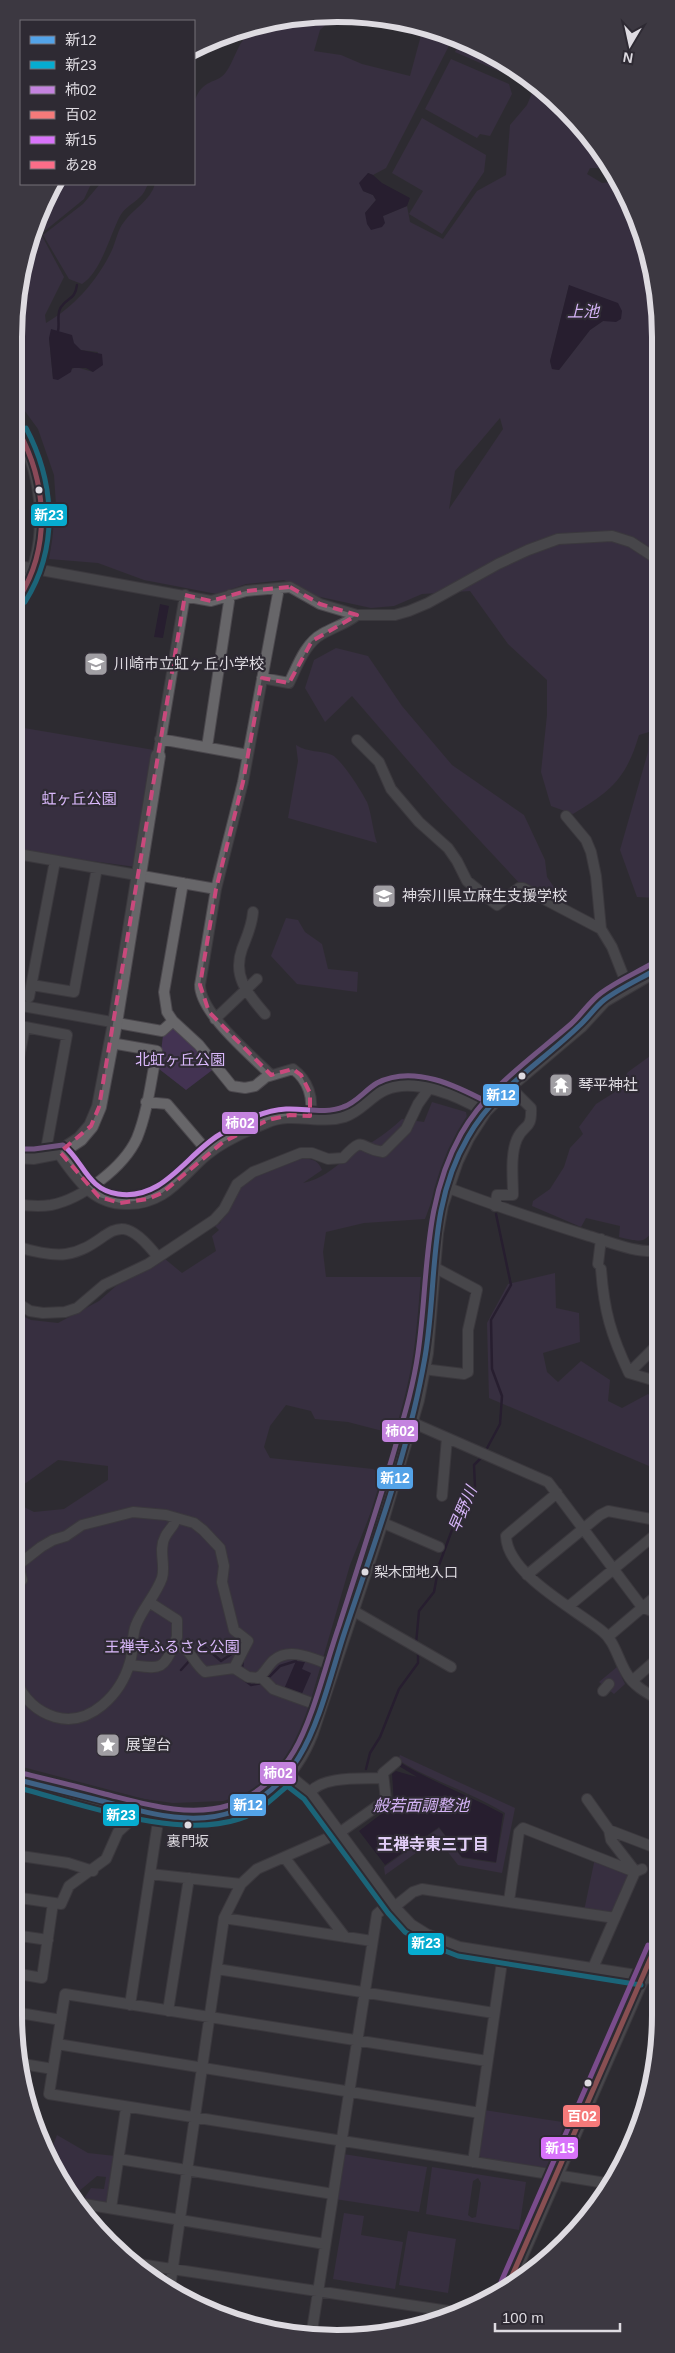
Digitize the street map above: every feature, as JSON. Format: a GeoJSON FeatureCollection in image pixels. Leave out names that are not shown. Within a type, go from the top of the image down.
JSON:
{"type":"FeatureCollection","features":[{"type":"Feature","properties":{"kind":"street"},"geometry":{"type":"LineString","coordinates":[[22,437],[36,466],[43,508],[35,568],[22,592]]}},
{"type":"Feature","properties":{"kind":"street"},"geometry":{"type":"LineString","coordinates":[[22,566],[211,601],[246,591],[290,587],[320,604],[357,615],[388,616],[409,611],[428,603],[498,564],[558,539],[612,536],[631,542],[652,556]]}},
{"type":"Feature","properties":{"kind":"street"},"geometry":{"type":"LineString","coordinates":[[271,1076],[215,1019],[204,1004],[200,994],[200,985],[216,889],[243,782],[279,588]]}},
{"type":"Feature","properties":{"kind":"street"},"geometry":{"type":"LineString","coordinates":[[22,1156],[45,1156],[60,1152],[80,1139],[91,1126],[99,1107],[112,1043],[160,739],[185,595]]}},
{"type":"Feature","properties":{"kind":"street"},"geometry":{"type":"LineString","coordinates":[[207,747],[230,595]]}},
{"type":"Feature","properties":{"kind":"street"},"geometry":{"type":"LineString","coordinates":[[262,678],[288,683],[312,641],[320,634],[348,622],[357,615]]}},
{"type":"Feature","properties":{"kind":"street"},"geometry":{"type":"LineString","coordinates":[[160,739],[248,754]]}},
{"type":"Feature","properties":{"kind":"street"},"geometry":{"type":"LineString","coordinates":[[357,740],[379,762],[391,790],[419,822],[448,848],[467,881],[497,905],[519,888],[524,888],[601,929]]}},
{"type":"Feature","properties":{"kind":"street"},"geometry":{"type":"LineString","coordinates":[[566,816],[586,840],[591,852],[596,876],[601,929],[612,947],[627,985]]}},
{"type":"Feature","properties":{"kind":"street"},"geometry":{"type":"LineString","coordinates":[[22,855],[216,889]]}},
{"type":"Feature","properties":{"kind":"street"},"geometry":{"type":"LineString","coordinates":[[29,997],[55,861]]}},
{"type":"Feature","properties":{"kind":"street"},"geometry":{"type":"LineString","coordinates":[[32,985],[74,992],[97,868]]}},
{"type":"Feature","properties":{"kind":"street"},"geometry":{"type":"LineString","coordinates":[[183,883],[164,992],[164,1002],[173,1021],[199,1044],[232,1086],[245,1088],[255,1086],[271,1076],[293,1069],[301,1075],[310,1093],[310,1116]]}},
{"type":"Feature","properties":{"kind":"street"},"geometry":{"type":"LineString","coordinates":[[252,912],[252,924],[239,960],[239,976],[245,990],[265,1014]]}},
{"type":"Feature","properties":{"kind":"street"},"geometry":{"type":"LineString","coordinates":[[22,1784],[158,1815],[199,1818],[236,1813],[251,1806],[287,1776],[305,1749],[334,1666],[411,1422],[423,1369],[432,1266],[441,1206],[446,1187],[467,1138],[485,1110],[509,1086],[580,1026],[604,1000],[627,985],[652,976]]}},
{"type":"Feature","properties":{"kind":"street"},"geometry":{"type":"LineString","coordinates":[[215,1019],[257,979]]}},
{"type":"Feature","properties":{"kind":"street"},"geometry":{"type":"LineString","coordinates":[[22,1005],[162,1030],[173,1021]]}},
{"type":"Feature","properties":{"kind":"street"},"geometry":{"type":"LineString","coordinates":[[22,1042],[25,1027],[68,1035],[45,1156]]}},
{"type":"Feature","properties":{"kind":"street"},"geometry":{"type":"LineString","coordinates":[[22,1205],[52,1205],[88,1189],[112,1170],[132,1146],[141,1127],[157,1051],[112,1043]]}},
{"type":"Feature","properties":{"kind":"street"},"geometry":{"type":"LineString","coordinates":[[60,1152],[88,1189],[99,1197],[120,1203],[148,1200],[162,1193],[208,1152],[268,1120],[290,1114],[336,1117],[348,1114],[384,1088],[403,1083],[430,1087],[466,1100],[485,1110]]}},
{"type":"Feature","properties":{"kind":"street"},"geometry":{"type":"LineString","coordinates":[[495,1206],[497,1195],[513,1195],[514,1152],[517,1138],[531,1120],[530,1108],[509,1086]]}},
{"type":"Feature","properties":{"kind":"street"},"geometry":{"type":"LineString","coordinates":[[22,1306],[30,1311],[43,1313],[65,1312],[77,1308],[104,1285],[148,1264],[157,1256],[214,1220],[224,1209],[237,1184],[253,1172],[301,1153],[312,1152],[328,1159],[343,1158],[355,1144],[360,1143],[383,1152],[406,1129],[418,1104],[430,1087]]}},
{"type":"Feature","properties":{"kind":"street"},"geometry":{"type":"LineString","coordinates":[[146,1102],[167,1104],[208,1152]]}},
{"type":"Feature","properties":{"kind":"street"},"geometry":{"type":"LineString","coordinates":[[446,1187],[495,1206],[601,1239],[638,1250],[652,1251]]}},
{"type":"Feature","properties":{"kind":"street"},"geometry":{"type":"LineString","coordinates":[[22,1247],[66,1254],[89,1245],[110,1231],[126,1230],[134,1232],[144,1240],[157,1256]]}},
{"type":"Feature","properties":{"kind":"street"},"geometry":{"type":"LineString","coordinates":[[601,1239],[599,1266],[603,1303],[608,1326],[629,1373],[652,1380]]}},
{"type":"Feature","properties":{"kind":"street"},"geometry":{"type":"LineString","coordinates":[[423,1369],[464,1374],[468,1372],[468,1330],[477,1290],[432,1266]]}},
{"type":"Feature","properties":{"kind":"street"},"geometry":{"type":"LineString","coordinates":[[629,1373],[652,1350]]}},
{"type":"Feature","properties":{"kind":"street"},"geometry":{"type":"LineString","coordinates":[[411,1422],[548,1482],[642,1607],[652,1611]]}},
{"type":"Feature","properties":{"kind":"street"},"geometry":{"type":"LineString","coordinates":[[442,1496],[447,1438]]}},
{"type":"Feature","properties":{"kind":"street"},"geometry":{"type":"LineString","coordinates":[[556,1493],[506,1536],[506,1547],[527,1575],[609,1636],[632,1681],[652,1695]]}},
{"type":"Feature","properties":{"kind":"street"},"geometry":{"type":"LineString","coordinates":[[527,1575],[608,1511],[652,1519]]}},
{"type":"Feature","properties":{"kind":"street"},"geometry":{"type":"LineString","coordinates":[[22,1562],[41,1547],[53,1540],[66,1536],[82,1525],[133,1512],[176,1518],[194,1523],[220,1548],[224,1566],[222,1582],[234,1630],[248,1641],[239,1671]]}},
{"type":"Feature","properties":{"kind":"street"},"geometry":{"type":"LineString","coordinates":[[22,1693],[25,1699],[35,1707],[60,1718],[77,1719],[91,1714],[110,1698],[116,1691],[129,1665],[134,1629],[162,1577],[162,1546],[165,1536],[176,1522],[176,1518]]}},
{"type":"Feature","properties":{"kind":"street"},"geometry":{"type":"LineString","coordinates":[[380,1522],[439,1547]]}},
{"type":"Feature","properties":{"kind":"street"},"geometry":{"type":"LineString","coordinates":[[569,1606],[652,1537]]}},
{"type":"Feature","properties":{"kind":"street"},"geometry":{"type":"LineString","coordinates":[[609,1636],[652,1599]]}},
{"type":"Feature","properties":{"kind":"street"},"geometry":{"type":"LineString","coordinates":[[129,1665],[152,1668],[160,1666],[166,1662],[174,1644],[177,1620],[149,1602]]}},
{"type":"Feature","properties":{"kind":"street"},"geometry":{"type":"LineString","coordinates":[[352,1610],[451,1667]]}},
{"type":"Feature","properties":{"kind":"street"},"geometry":{"type":"LineString","coordinates":[[174,1644],[192,1655],[198,1667],[205,1672],[239,1671],[253,1678],[263,1680],[273,1690],[320,1706]]}},
{"type":"Feature","properties":{"kind":"street"},"geometry":{"type":"LineString","coordinates":[[263,1680],[276,1658],[290,1653],[299,1654],[334,1666]]}},
{"type":"Feature","properties":{"kind":"street"},"geometry":{"type":"LineString","coordinates":[[632,1681],[652,1664]]}},
{"type":"Feature","properties":{"kind":"street"},"geometry":{"type":"LineString","coordinates":[[171,2282],[224,1918],[242,1884],[258,1869],[339,1833],[386,1800],[383,1772],[396,1762]]}},
{"type":"Feature","properties":{"kind":"street"},"geometry":{"type":"LineString","coordinates":[[287,1776],[309,1794],[391,1906],[410,1926],[443,1944],[459,1949],[648,1979]]}},
{"type":"Feature","properties":{"kind":"street"},"geometry":{"type":"LineString","coordinates":[[309,1794],[314,1787],[324,1782],[383,1778]]}},
{"type":"Feature","properties":{"kind":"street"},"geometry":{"type":"LineString","coordinates":[[587,1799],[609,1830],[612,1840],[639,1870]]}},
{"type":"Feature","properties":{"kind":"street"},"geometry":{"type":"LineString","coordinates":[[22,1899],[61,1904],[69,1886],[93,1871],[106,1859],[118,1832],[141,1810]]}},
{"type":"Feature","properties":{"kind":"street"},"geometry":{"type":"LineString","coordinates":[[130,2004],[158,1815]]}},
{"type":"Feature","properties":{"kind":"street"},"geometry":{"type":"LineString","coordinates":[[508,1901],[519,1832],[523,1828],[639,1870]]}},
{"type":"Feature","properties":{"kind":"street"},"geometry":{"type":"LineString","coordinates":[[609,1830],[652,1846]]}},
{"type":"Feature","properties":{"kind":"street"},"geometry":{"type":"LineString","coordinates":[[22,1856],[68,1863],[93,1871]]}},
{"type":"Feature","properties":{"kind":"street"},"geometry":{"type":"LineString","coordinates":[[285,1858],[345,1937]]}},
{"type":"Feature","properties":{"kind":"street"},"geometry":{"type":"LineString","coordinates":[[592,1970],[639,1870]]}},
{"type":"Feature","properties":{"kind":"street"},"geometry":{"type":"LineString","coordinates":[[150,1874],[242,1884]]}},
{"type":"Feature","properties":{"kind":"street"},"geometry":{"type":"LineString","coordinates":[[168,2011],[189,1878]]}},
{"type":"Feature","properties":{"kind":"street"},"geometry":{"type":"LineString","coordinates":[[312,2330],[377,1914],[413,1892],[422,1889],[615,1918]]}},
{"type":"Feature","properties":{"kind":"street"},"geometry":{"type":"LineString","coordinates":[[22,1974],[42,1978],[54,1903]]}},
{"type":"Feature","properties":{"kind":"street"},"geometry":{"type":"LineString","coordinates":[[224,1918],[372,1941]]}},
{"type":"Feature","properties":{"kind":"street"},"geometry":{"type":"LineString","coordinates":[[22,1936],[48,1940]]}},
{"type":"Feature","properties":{"kind":"street"},"geometry":{"type":"LineString","coordinates":[[473,2162],[503,1956]]}},
{"type":"Feature","properties":{"kind":"street"},"geometry":{"type":"LineString","coordinates":[[511,2278],[556,2175],[648,1979],[652,1961]]}},
{"type":"Feature","properties":{"kind":"street"},"geometry":{"type":"LineString","coordinates":[[217,1969],[494,2013]]}},
{"type":"Feature","properties":{"kind":"street"},"geometry":{"type":"LineString","coordinates":[[487,2061],[65,1994],[49,2094],[126,2108],[604,2183]]}},
{"type":"Feature","properties":{"kind":"street"},"geometry":{"type":"LineString","coordinates":[[22,2013],[61,2020]]}},
{"type":"Feature","properties":{"kind":"street"},"geometry":{"type":"LineString","coordinates":[[57,2044],[480,2112]]}},
{"type":"Feature","properties":{"kind":"street"},"geometry":{"type":"LineString","coordinates":[[27,2065],[53,2069]]}},
{"type":"Feature","properties":{"kind":"street"},"geometry":{"type":"LineString","coordinates":[[111,2208],[126,2108]]}},
{"type":"Feature","properties":{"kind":"street"},"geometry":{"type":"LineString","coordinates":[[118,2159],[333,2194]]}},
{"type":"Feature","properties":{"kind":"street"},"geometry":{"type":"LineString","coordinates":[[86,2204],[325,2244]]}},
{"type":"Feature","properties":{"kind":"street"},"geometry":{"type":"LineString","coordinates":[[146,2265],[448,2311]]}},
{"type":"Feature","properties":{"kind":"highlighted area"},"geometry":{"type":"Polygon","coordinates":[[[290,587],[320,604],[357,615],[312,641],[289,683],[262,678],[243,782],[216,889],[200,985],[209,1012],[271,1075],[293,1069],[301,1075],[310,1093],[310,1116],[290,1115],[268,1120],[223,1142],[162,1193],[148,1199],[120,1203],[99,1197],[60,1152],[91,1126],[99,1107],[185,595],[211,601],[246,591],[290,587]]]}},
{"type":"Feature","properties":{"kind":"green space"},"geometry":{"type":"Polygon","coordinates":[[[328,22],[320,30],[314,51],[341,55],[362,64],[410,76],[421,34],[450,43],[386,168],[373,175],[368,173],[363,191],[373,195],[376,200],[365,213],[383,216],[407,206],[410,222],[443,239],[477,191],[506,175],[510,125],[527,105],[533,91],[560,115],[587,146],[603,168],[590,168],[587,174],[602,183],[611,182],[629,217],[642,256],[652,317],[652,898],[637,897],[620,850],[648,752],[649,732],[639,735],[629,763],[615,782],[598,798],[573,814],[551,806],[541,772],[547,715],[547,680],[508,644],[470,591],[422,594],[394,606],[371,608],[316,596],[284,580],[246,584],[217,594],[144,580],[98,563],[49,559],[56,505],[54,475],[38,429],[22,407],[22,338],[25,296],[33,256],[46,217],[62,185],[91,185],[84,199],[41,234],[64,277],[45,315],[46,323],[75,301],[100,272],[112,250],[122,225],[146,200],[155,185],[195,185],[195,100],[205,85],[218,79],[226,72],[246,37],[256,33],[296,25],[328,22]],[[569,285],[550,361],[552,369],[559,370],[590,330],[603,321],[569,285]],[[49,338],[53,379],[76,367],[93,372],[98,352],[81,350],[49,338]],[[500,418],[455,471],[449,509],[503,429],[500,418]]]}},
{"type":"Feature","properties":{"kind":"green space"},"geometry":{"type":"Polygon","coordinates":[[[458,46],[517,79],[455,52],[458,46]]]}},
{"type":"Feature","properties":{"kind":"green space"},"geometry":{"type":"Polygon","coordinates":[[[451,59],[509,84],[512,94],[490,136],[480,134],[477,138],[425,109],[451,59]]]}},
{"type":"Feature","properties":{"kind":"green space"},"geometry":{"type":"Polygon","coordinates":[[[422,118],[486,155],[484,172],[442,234],[409,214],[423,191],[392,173],[422,118]]]}},
{"type":"Feature","properties":{"kind":"green space"},"geometry":{"type":"Polygon","coordinates":[[[99,185],[148,185],[141,196],[122,213],[95,271],[82,284],[69,279],[43,235],[83,204],[99,185]]]}},
{"type":"Feature","properties":{"kind":"green space"},"geometry":{"type":"Polygon","coordinates":[[[336,648],[368,656],[402,706],[452,765],[524,815],[545,860],[547,877],[558,893],[554,900],[522,886],[442,800],[352,696],[325,722],[305,688],[314,660],[336,648]]]}},
{"type":"Feature","properties":{"kind":"green space","name":"虹ヶ丘公園"},"geometry":{"type":"Polygon","coordinates":[[[22,728],[154,750],[136,867],[22,852],[22,728]]]}},
{"type":"Feature","properties":{"kind":"green space"},"geometry":{"type":"Polygon","coordinates":[[[296,745],[301,748],[332,755],[346,769],[367,802],[377,843],[288,818],[298,761],[296,745]]]}},
{"type":"Feature","properties":{"kind":"green space"},"geometry":{"type":"Polygon","coordinates":[[[286,918],[298,920],[305,932],[322,944],[328,969],[358,972],[357,992],[297,984],[271,956],[286,918]]]}},
{"type":"Feature","properties":{"kind":"green space","name":"北虹ヶ丘公園"},"geometry":{"type":"Polygon","coordinates":[[[173,1025],[215,1068],[186,1090],[159,1069],[163,1035],[173,1025]]]}},
{"type":"Feature","properties":{"kind":"green space"},"geometry":{"type":"Polygon","coordinates":[[[652,1055],[652,1232],[645,1239],[637,1241],[619,1237],[620,1226],[586,1218],[581,1227],[532,1206],[533,1201],[550,1189],[564,1167],[570,1148],[583,1134],[579,1127],[596,1104],[615,1092],[628,1072],[652,1055]]]}},
{"type":"Feature","properties":{"kind":"green space","name":"王禅寺ふるさと公園"},"geometry":{"type":"Polygon","coordinates":[[[432,1102],[466,1112],[467,1118],[448,1157],[425,1219],[364,1223],[326,1232],[323,1252],[326,1277],[421,1277],[415,1368],[398,1435],[348,1422],[315,1419],[311,1411],[286,1405],[270,1426],[264,1447],[270,1458],[373,1469],[385,1477],[350,1565],[303,1727],[276,1774],[250,1793],[223,1801],[173,1803],[144,1799],[22,1767],[22,1506],[34,1512],[64,1509],[108,1480],[108,1466],[58,1460],[22,1486],[22,1316],[31,1320],[58,1323],[99,1301],[116,1286],[165,1259],[182,1273],[216,1251],[212,1236],[219,1230],[215,1226],[220,1223],[236,1192],[245,1180],[299,1159],[316,1161],[322,1170],[303,1183],[316,1179],[382,1135],[402,1119],[424,1122],[432,1102]]]}},
{"type":"Feature","properties":{"kind":"green space"},"geometry":{"type":"Polygon","coordinates":[[[555,1273],[556,1308],[579,1313],[580,1342],[543,1353],[547,1372],[558,1382],[581,1361],[610,1380],[608,1401],[622,1408],[648,1394],[652,1397],[652,1467],[489,1398],[487,1323],[508,1284],[555,1273]]]}},
{"type":"Feature","properties":{"kind":"green space"},"geometry":{"type":"Polygon","coordinates":[[[617,1667],[625,1684],[614,1694],[599,1682],[617,1667]]]}},
{"type":"Feature","properties":{"kind":"green space"},"geometry":{"type":"Polygon","coordinates":[[[400,1755],[515,1808],[502,1873],[458,1865],[437,1838],[385,1875],[384,1867],[439,1828],[462,1858],[496,1863],[505,1813],[398,1760],[400,1755]]]}},
{"type":"Feature","properties":{"kind":"green space"},"geometry":{"type":"Polygon","coordinates":[[[595,1858],[631,1873],[611,1915],[584,1911],[595,1858]]]}},
{"type":"Feature","properties":{"kind":"green space"},"geometry":{"type":"Polygon","coordinates":[[[484,2110],[569,2123],[549,2168],[482,2158],[476,2153],[484,2110]]]}},
{"type":"Feature","properties":{"kind":"green space"},"geometry":{"type":"Polygon","coordinates":[[[57,2135],[88,2153],[115,2156],[109,2204],[83,2200],[91,2188],[104,2189],[106,2177],[97,2176],[78,2192],[52,2148],[57,2135]]]}},
{"type":"Feature","properties":{"kind":"green space"},"geometry":{"type":"Polygon","coordinates":[[[343,2154],[427,2167],[419,2212],[335,2199],[343,2154]]]}},
{"type":"Feature","properties":{"kind":"green space"},"geometry":{"type":"Polygon","coordinates":[[[432,2167],[526,2182],[519,2230],[426,2214],[432,2167]],[[478,2178],[473,2181],[468,2215],[472,2218],[476,2217],[481,2183],[478,2178]]]}},
{"type":"Feature","properties":{"kind":"green space"},"geometry":{"type":"Polygon","coordinates":[[[344,2213],[364,2216],[361,2235],[403,2242],[395,2289],[333,2279],[344,2213]]]}},
{"type":"Feature","properties":{"kind":"green space"},"geometry":{"type":"Polygon","coordinates":[[[408,2231],[456,2239],[448,2293],[399,2285],[408,2231]]]}},
{"type":"Feature","properties":{"kind":"water"},"geometry":{"type":"Polygon","coordinates":[[[368,173],[410,198],[407,206],[383,216],[385,223],[382,227],[371,230],[367,224],[365,213],[376,200],[373,195],[363,191],[359,183],[368,173]]]}},
{"type":"Feature","properties":{"kind":"water","name":"上池"},"geometry":{"type":"Polygon","coordinates":[[[569,285],[618,303],[622,311],[621,319],[616,322],[603,321],[590,330],[559,370],[552,369],[550,361],[569,285]]]}},
{"type":"Feature","properties":{"kind":"water"},"geometry":{"type":"Polygon","coordinates":[[[51,329],[72,335],[74,343],[81,350],[102,354],[103,365],[93,372],[86,368],[72,368],[71,372],[58,380],[53,379],[49,338],[51,329]]]}},
{"type":"Feature","properties":{"kind":"water"},"geometry":{"type":"Polygon","coordinates":[[[160,604],[169,606],[163,638],[154,637],[160,604]]]}},
{"type":"Feature","properties":{"kind":"water"},"geometry":{"type":"Polygon","coordinates":[[[296,1661],[305,1662],[302,1669],[311,1673],[301,1696],[284,1689],[296,1661]]]}},
{"type":"Feature","properties":{"kind":"water","name":"般若面調整池"},"geometry":{"type":"Polygon","coordinates":[[[396,1760],[422,1775],[503,1814],[496,1862],[462,1857],[439,1827],[385,1865],[359,1831],[394,1804],[392,1774],[396,1771],[417,1777],[397,1765],[396,1760]]]}},
{"type":"Feature","properties":{"kind":"waterway"},"geometry":{"type":"LineString","coordinates":[[58,331],[60,310],[73,296],[77,285]]}},
{"type":"Feature","properties":{"kind":"waterway","name":"早野川"},"geometry":{"type":"LineString","coordinates":[[485,1452],[500,1424],[502,1396],[492,1369],[491,1320],[511,1285],[496,1214]]}},
{"type":"Feature","properties":{"kind":"waterway","name":"早野川"},"geometry":{"type":"LineString","coordinates":[[416,1644],[419,1611],[434,1592],[439,1565],[452,1530],[462,1507],[475,1487],[474,1465],[482,1457]]}},
{"type":"Feature","properties":{"kind":"waterway"},"geometry":{"type":"LineString","coordinates":[[195,1653],[205,1647],[221,1661],[233,1653],[239,1654]]}},
{"type":"Feature","properties":{"kind":"waterway","name":"早野川"},"geometry":{"type":"LineString","coordinates":[[366,1769],[370,1753],[380,1737],[399,1689],[418,1663],[418,1651]]}},
{"type":"Feature","properties":{"kind":"waterway"},"geometry":{"type":"LineString","coordinates":[[242,1669],[243,1658]]}},
{"type":"Feature","properties":{"kind":"waterway"},"geometry":{"type":"LineString","coordinates":[[181,1670],[190,1660]]}},
{"type":"Feature","properties":{"kind":"waterway"},"geometry":{"type":"LineString","coordinates":[[266,1680],[280,1666],[296,1661]]}},
{"type":"Feature","properties":{"kind":"waterway"},"geometry":{"type":"LineString","coordinates":[[243,1679],[251,1685],[262,1683]]}},
{"type":"Feature","properties":{"kind":"transit line","name":"新23"},"geometry":{"type":"LineString","coordinates":[[25,602],[44,560],[48,538],[49,515],[43,471],[36,449],[26,428]]}},
{"type":"Feature","properties":{"kind":"transit line","name":"あ28"},"geometry":{"type":"LineString","coordinates":[[22,439],[35,473],[42,515],[36,558],[22,592]]}},
{"type":"Feature","properties":{"kind":"transit line","name":"柿02"},"geometry":{"type":"LineString","coordinates":[[22,1773],[151,1805],[183,1810],[199,1810],[214,1809],[240,1801],[266,1784],[282,1768],[301,1738],[313,1707],[407,1406],[418,1353],[433,1214],[448,1160],[472,1117],[511,1074],[571,1024],[601,993],[652,964]]}},
{"type":"Feature","properties":{"kind":"transit line","name":"新12"},"geometry":{"type":"LineString","coordinates":[[22,1781],[149,1813],[184,1818],[201,1818],[218,1816],[245,1807],[272,1790],[287,1774],[306,1743],[325,1696],[401,1461],[425,1357],[440,1217],[455,1163],[479,1120],[505,1091],[582,1023],[604,1000],[652,972]]}},
{"type":"Feature","properties":{"kind":"transit line","name":"柿02"},"geometry":{"type":"LineString","coordinates":[[22,1149],[63,1145],[99,1187],[118,1194],[134,1194],[148,1191],[161,1184],[219,1135],[251,1118],[286,1109],[336,1109],[348,1105],[377,1083],[391,1078],[420,1076],[449,1084],[489,1103]]}},
{"type":"Feature","properties":{"kind":"transit line","name":"新23"},"geometry":{"type":"LineString","coordinates":[[282,1782],[304,1799],[388,1913],[405,1932],[422,1942],[458,1956],[641,1985]]}},
{"type":"Feature","properties":{"kind":"transit line","name":"新23"},"geometry":{"type":"LineString","coordinates":[[22,1789],[127,1817],[186,1825],[214,1824],[247,1816],[254,1813],[292,1782]]}},
{"type":"Feature","properties":{"kind":"transit line","name":"新15"},"geometry":{"type":"LineString","coordinates":[[501,2282],[648,1945]]}},
{"type":"Feature","properties":{"kind":"transit line","name":"百02"},"geometry":{"type":"LineString","coordinates":[[511,2278],[652,1955]]}},
{"type":"Feature","properties":{"kind":"place","name":"川崎市立虹ヶ丘小学校"},"geometry":{"type":"Point","coordinates":[96,664]}},
{"type":"Feature","properties":{"kind":"place","name":"神奈川県立麻生支援学校"},"geometry":{"type":"Point","coordinates":[384,896]}},
{"type":"Feature","properties":{"kind":"place","name":"琴平神社"},"geometry":{"type":"Point","coordinates":[561,1085]}},
{"type":"Feature","properties":{"kind":"place","name":"梨木団地入口"},"geometry":{"type":"Point","coordinates":[365,1572]}},
{"type":"Feature","properties":{"kind":"place","name":"展望台"},"geometry":{"type":"Point","coordinates":[108,1745]}},
{"type":"Feature","properties":{"kind":"place","name":"裏門坂"},"geometry":{"type":"Point","coordinates":[188,1825]}},
{"type":"Feature","properties":{"kind":"district","name":"王禅寺東三丁目"},"geometry":{"type":"Point","coordinates":[433,1844]}}]}
